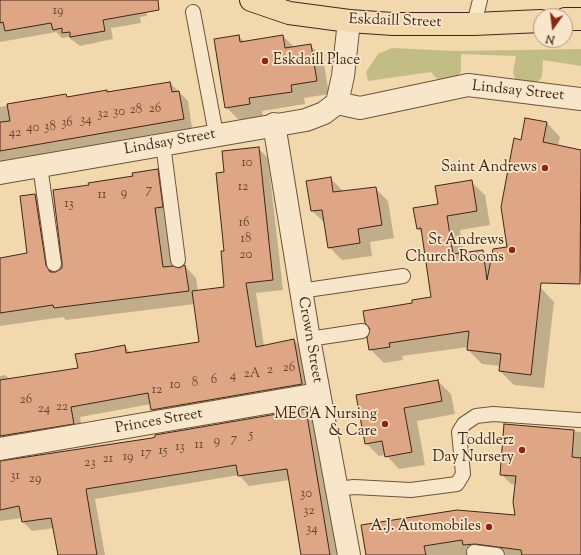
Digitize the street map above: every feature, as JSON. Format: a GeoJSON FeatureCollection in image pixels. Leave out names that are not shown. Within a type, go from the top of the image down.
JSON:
{"type":"FeatureCollection","features":[{"type":"Feature","properties":{"kind":"main road","name":"Eskdaill Street"},"geometry":{"type":"LineString","coordinates":[[257,1],[289,13],[349,21],[393,24],[474,24],[533,21]]}},
{"type":"Feature","properties":{"kind":"street"},"geometry":{"type":"LineString","coordinates":[[337,103],[343,76],[349,21]]}},
{"type":"Feature","properties":{"kind":"street","name":"Lindsay Street"},"geometry":{"type":"LineString","coordinates":[[0,173],[216,134],[306,120],[324,113],[337,103],[360,108],[468,85],[581,99]]}},
{"type":"Feature","properties":{"kind":"street","name":"Crown Street"},"geometry":{"type":"LineString","coordinates":[[274,124],[300,291],[349,555]]}},
{"type":"Feature","properties":{"kind":"street","name":"Princes Street"},"geometry":{"type":"LineString","coordinates":[[0,449],[318,394]]}},
{"type":"Feature","properties":{"kind":"lane"},"geometry":{"type":"LineString","coordinates":[[474,24],[480,0]]}},
{"type":"Feature","properties":{"kind":"lane"},"geometry":{"type":"LineString","coordinates":[[193,12],[216,134]]}},
{"type":"Feature","properties":{"kind":"lane"},"geometry":{"type":"LineString","coordinates":[[164,144],[178,260]]}},
{"type":"Feature","properties":{"kind":"lane"},"geometry":{"type":"LineString","coordinates":[[40,166],[54,264]]}},
{"type":"Feature","properties":{"kind":"lane"},"geometry":{"type":"LineString","coordinates":[[300,291],[403,276]]}},
{"type":"Feature","properties":{"kind":"lane"},"geometry":{"type":"LineString","coordinates":[[309,339],[362,331]]}},
{"type":"Feature","properties":{"kind":"lane"},"geometry":{"type":"LineString","coordinates":[[337,489],[354,488],[410,490],[457,484],[463,474],[460,432],[464,424],[476,416],[493,414],[579,420]]}},
{"type":"Feature","properties":{"kind":"lane"},"geometry":{"type":"LineString","coordinates":[[474,552],[497,555]]}},
{"type":"Feature","properties":{"kind":"shaded area"},"geometry":{"type":"Polygon","coordinates":[[[392,48],[455,51],[581,49],[581,66],[543,60],[542,77],[534,86],[516,82],[513,72],[516,56],[461,54],[461,71],[458,77],[444,82],[435,77],[431,72],[368,81],[366,72],[378,54],[392,48]]]}},
{"type":"Feature","properties":{"kind":"building"},"geometry":{"type":"Polygon","coordinates":[[[0,0],[158,0],[159,10],[103,20],[105,31],[70,37],[70,32],[62,33],[62,28],[53,30],[51,23],[5,31],[3,22],[0,23],[0,0]]]}},
{"type":"Feature","properties":{"kind":"building","name":"Eskdaill Place"},"geometry":{"type":"Polygon","coordinates":[[[239,35],[240,42],[283,35],[285,48],[311,44],[317,81],[291,85],[292,92],[249,98],[250,104],[225,108],[214,39],[239,35]]]}},
{"type":"Feature","properties":{"kind":"building"},"geometry":{"type":"Polygon","coordinates":[[[170,82],[172,92],[179,91],[184,119],[0,151],[0,122],[10,121],[7,104],[66,94],[67,97],[170,82]]]}},
{"type":"Feature","properties":{"kind":"building"},"geometry":{"type":"Polygon","coordinates":[[[525,118],[547,122],[543,142],[581,150],[580,284],[541,283],[531,375],[499,371],[501,354],[467,350],[469,331],[389,343],[390,347],[369,350],[367,338],[370,329],[365,323],[363,311],[412,303],[412,300],[431,297],[421,228],[417,229],[413,208],[438,204],[435,186],[472,180],[477,211],[447,216],[453,254],[483,250],[487,280],[493,249],[507,247],[501,207],[514,138],[521,140],[525,118]]]}},
{"type":"Feature","properties":{"kind":"building"},"geometry":{"type":"Polygon","coordinates":[[[259,147],[273,280],[246,283],[256,347],[294,339],[302,384],[151,410],[148,393],[71,407],[74,424],[0,436],[0,380],[78,368],[75,354],[125,345],[126,353],[199,342],[192,291],[224,287],[221,251],[224,251],[216,173],[224,172],[222,151],[259,147]]]}},
{"type":"Feature","properties":{"kind":"building"},"geometry":{"type":"Polygon","coordinates":[[[158,169],[163,207],[155,208],[163,267],[173,266],[179,268],[185,265],[189,291],[54,308],[53,305],[0,313],[0,258],[27,253],[20,196],[35,194],[46,265],[50,272],[56,272],[62,268],[62,263],[53,190],[89,185],[88,183],[133,176],[132,173],[158,169]]]}},
{"type":"Feature","properties":{"kind":"building"},"geometry":{"type":"Polygon","coordinates":[[[331,177],[333,192],[376,187],[382,225],[358,229],[360,243],[328,248],[322,210],[311,211],[306,181],[331,177]]]}},
{"type":"Feature","properties":{"kind":"building","name":"MEGA Nursing & Care"},"geometry":{"type":"Polygon","coordinates":[[[438,380],[442,401],[404,408],[412,452],[385,457],[382,441],[365,444],[356,395],[438,380]]]}},
{"type":"Feature","properties":{"kind":"building"},"geometry":{"type":"Polygon","coordinates":[[[306,409],[330,555],[301,555],[287,469],[238,476],[236,465],[86,489],[97,555],[58,555],[51,518],[22,522],[19,506],[0,510],[0,461],[152,438],[155,437],[155,435],[306,409]]]}},
{"type":"Feature","properties":{"kind":"building"},"geometry":{"type":"Polygon","coordinates":[[[504,424],[574,430],[572,457],[581,458],[581,555],[522,555],[521,550],[475,544],[463,545],[462,540],[424,546],[426,555],[366,555],[361,525],[457,510],[515,515],[513,502],[516,476],[500,475],[504,424]]]}},
{"type":"Feature","properties":{"kind":"place","name":"Eskdaill Place"},"geometry":{"type":"Point","coordinates":[265,61]}},
{"type":"Feature","properties":{"kind":"place","name":"Saint Andrews"},"geometry":{"type":"Point","coordinates":[545,168]}},
{"type":"Feature","properties":{"kind":"place","name":"St Andrews Church Rooms"},"geometry":{"type":"Point","coordinates":[512,250]}},
{"type":"Feature","properties":{"kind":"place","name":"MEGA Nursing & Care"},"geometry":{"type":"Point","coordinates":[385,424]}},
{"type":"Feature","properties":{"kind":"place","name":"Toddlerz Day Nursery"},"geometry":{"type":"Point","coordinates":[522,450]}},
{"type":"Feature","properties":{"kind":"place","name":"A.J. Automobiles"},"geometry":{"type":"Point","coordinates":[489,527]}}]}
